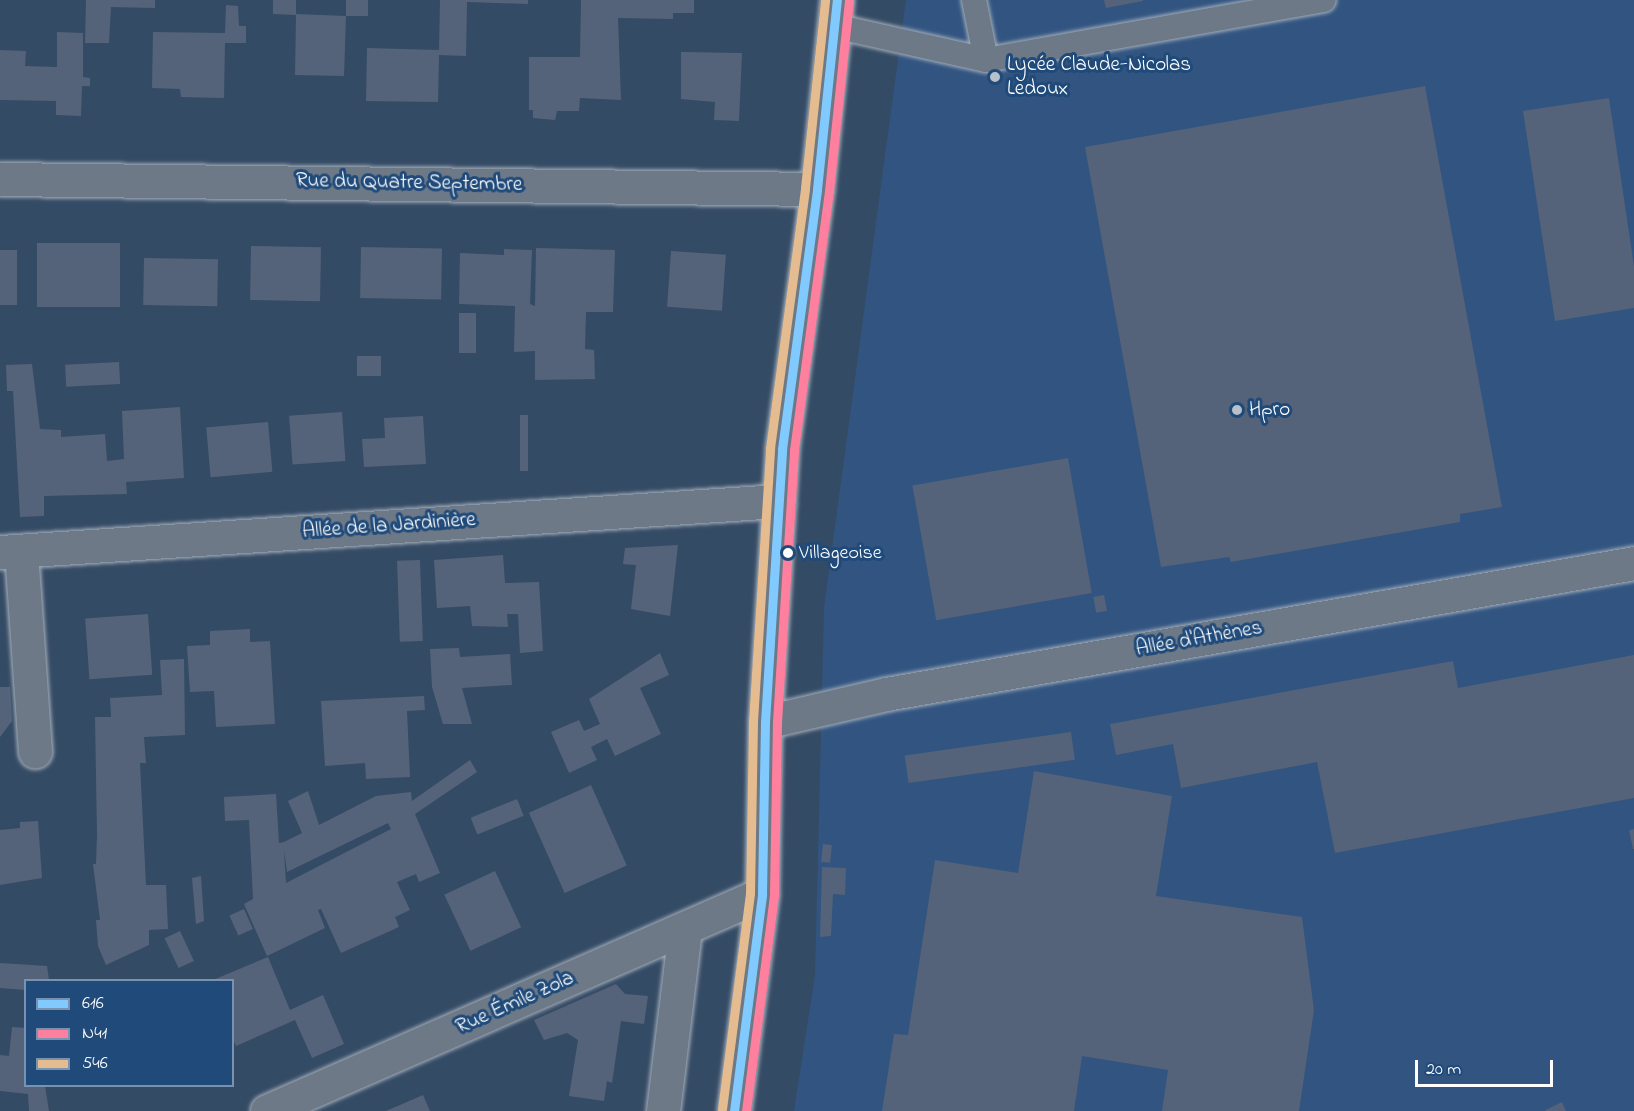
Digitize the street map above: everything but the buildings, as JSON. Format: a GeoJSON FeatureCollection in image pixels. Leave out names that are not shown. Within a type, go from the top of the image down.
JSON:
{"type":"FeatureCollection","features":[{"type":"Feature","properties":{"kind":"street"},"geometry":{"type":"LineString","coordinates":[[734,1111],[762,894],[765,722],[789,386],[817,189],[836,13]]}},
{"type":"Feature","properties":{"kind":"street","name":"Rue du Quatre Septembre"},"geometry":{"type":"LineString","coordinates":[[0,179],[817,189]]}},
{"type":"Feature","properties":{"kind":"street","name":"Allée de la Jardinière"},"geometry":{"type":"LineString","coordinates":[[10,552],[779,501]]}},
{"type":"Feature","properties":{"kind":"street"},"geometry":{"type":"LineString","coordinates":[[10,552],[35,752]]}},
{"type":"Feature","properties":{"kind":"street","name":"Allée d'Athènes"},"geometry":{"type":"LineString","coordinates":[[765,722],[885,694],[1634,562]]}},
{"type":"Feature","properties":{"kind":"street","name":"Rue Émile Zola"},"geometry":{"type":"LineString","coordinates":[[267,1111],[762,894]]}},
{"type":"Feature","properties":{"kind":"street"},"geometry":{"type":"LineString","coordinates":[[663,1111],[685,928]]}},
{"type":"Feature","properties":{"kind":"lane"},"geometry":{"type":"LineString","coordinates":[[974,0],[986,60]]}},
{"type":"Feature","properties":{"kind":"lane"},"geometry":{"type":"LineString","coordinates":[[836,13],[986,60],[1324,0]]}},
{"type":"Feature","properties":{"kind":"shaded area"},"geometry":{"type":"Polygon","coordinates":[[[906,0],[1634,0],[1634,1111],[794,1111],[815,975],[824,608],[906,0]]]}},
{"type":"Feature","properties":{"kind":"transit line","name":"546"},"geometry":{"type":"LineString","coordinates":[[722,1109],[750,893],[753,721],[770,448],[805,188],[825,0]]}},
{"type":"Feature","properties":{"kind":"transit line","name":"616"},"geometry":{"type":"LineString","coordinates":[[734,1111],[762,894],[765,722],[782,449],[817,189],[837,0]]}},
{"type":"Feature","properties":{"kind":"transit line","name":"N41"},"geometry":{"type":"LineString","coordinates":[[746,1111],[774,894],[777,722],[794,450],[829,191],[849,1]]}},
{"type":"Feature","properties":{"kind":"place","name":"Lycée Claude-Nicolas Ledoux"},"geometry":{"type":"Point","coordinates":[995,77]}},
{"type":"Feature","properties":{"kind":"place","name":"Hpro"},"geometry":{"type":"Point","coordinates":[1237,410]}},
{"type":"Feature","properties":{"kind":"place","name":"Villageoise"},"geometry":{"type":"Point","coordinates":[788,553]}}]}
